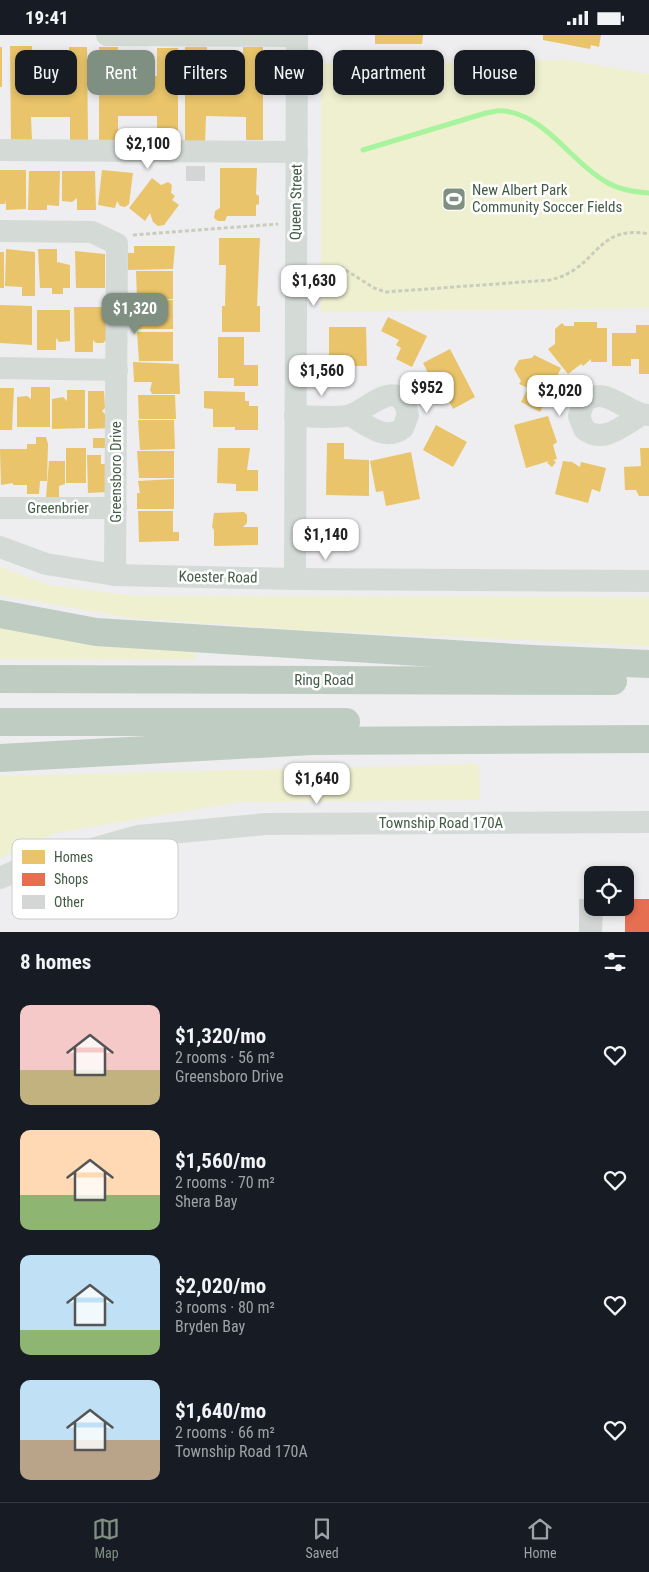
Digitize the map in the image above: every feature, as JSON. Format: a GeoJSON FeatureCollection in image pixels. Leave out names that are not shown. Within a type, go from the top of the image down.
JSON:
{"type":"FeatureCollection","features":[{"type":"Feature","properties":{"kind":"highway"},"geometry":{"type":"LineString","coordinates":[[0,614],[96,632],[532,659],[649,664]]}},
{"type":"Feature","properties":{"kind":"highway","name":"Ring Road"},"geometry":{"type":"LineString","coordinates":[[0,679],[649,681]]}},
{"type":"Feature","properties":{"kind":"highway"},"geometry":{"type":"LineString","coordinates":[[0,722],[649,723]]}},
{"type":"Feature","properties":{"kind":"highway"},"geometry":{"type":"LineString","coordinates":[[0,758],[312,741],[649,739]]}},
{"type":"Feature","properties":{"kind":"street"},"geometry":{"type":"LineString","coordinates":[[107,35],[297,36]]}},
{"type":"Feature","properties":{"kind":"street","name":"Queen Street"},"geometry":{"type":"LineString","coordinates":[[295,579],[297,36]]}},
{"type":"Feature","properties":{"kind":"street"},"geometry":{"type":"LineString","coordinates":[[0,150],[297,152]]}},
{"type":"Feature","properties":{"kind":"street"},"geometry":{"type":"LineString","coordinates":[[0,231],[92,232],[117,243]]}},
{"type":"Feature","properties":{"kind":"street","name":"Greensboro Drive"},"geometry":{"type":"LineString","coordinates":[[115,575],[117,243]]}},
{"type":"Feature","properties":{"kind":"street"},"geometry":{"type":"LineString","coordinates":[[0,368],[117,369]]}},
{"type":"Feature","properties":{"kind":"street"},"geometry":{"type":"LineString","coordinates":[[295,416],[350,415]]}},
{"type":"Feature","properties":{"kind":"street","name":"Greenbrier"},"geometry":{"type":"LineString","coordinates":[[0,508],[116,508]]}},
{"type":"Feature","properties":{"kind":"street","name":"Koester Road"},"geometry":{"type":"LineString","coordinates":[[0,547],[46,564],[115,575],[295,579],[649,581]]}},
{"type":"Feature","properties":{"kind":"street","name":"Township Road 170A"},"geometry":{"type":"LineString","coordinates":[[127,839],[138,836],[266,825],[649,821]]}},
{"type":"Feature","properties":{"kind":"street","name":"Township Road 170A"},"geometry":{"type":"LineString","coordinates":[[0,878],[12,873]]}},
{"type":"Feature","properties":{"kind":"path"},"geometry":{"type":"LineString","coordinates":[[117,243],[136,233],[296,222]]}},
{"type":"Feature","properties":{"kind":"path"},"geometry":{"type":"LineString","coordinates":[[296,267],[341,267],[374,288],[386,292],[550,279],[570,274],[615,235],[624,232],[649,234]]}},
{"type":"Feature","properties":{"kind":"green space"},"geometry":{"type":"Polygon","coordinates":[[[567,60],[649,74],[649,308],[321,312],[321,95],[323,95],[323,64],[333,64],[333,95],[444,95],[444,62],[454,62],[454,95],[535,95],[535,61],[567,60]]]}},
{"type":"Feature","properties":{"kind":"green space"},"geometry":{"type":"Polygon","coordinates":[[[0,567],[49,585],[137,596],[649,597],[649,646],[301,630],[130,618],[0,595],[0,567]]]}},
{"type":"Feature","properties":{"kind":"green space"},"geometry":{"type":"Polygon","coordinates":[[[0,624],[195,650],[195,660],[0,659],[0,624]]]}},
{"type":"Feature","properties":{"kind":"green space"},"geometry":{"type":"Polygon","coordinates":[[[479,764],[480,800],[239,802],[55,833],[42,839],[12,839],[12,853],[0,858],[0,776],[479,764]]]}},
{"type":"Feature","properties":{"kind":"building: Homes"},"geometry":{"type":"Polygon","coordinates":[[[375,35],[423,35],[422,44],[375,44],[375,35]]]}},
{"type":"Feature","properties":{"kind":"building: Homes"},"geometry":{"type":"Polygon","coordinates":[[[543,35],[601,35],[599,47],[591,45],[590,49],[543,40],[543,35]]]}},
{"type":"Feature","properties":{"kind":"building: Homes"},"geometry":{"type":"Polygon","coordinates":[[[10,46],[32,46],[32,50],[15,50],[15,95],[77,95],[77,50],[69,50],[69,47],[87,47],[88,140],[70,140],[70,117],[31,117],[32,140],[11,140],[10,46]]]}},
{"type":"Feature","properties":{"kind":"building: Homes"},"geometry":{"type":"Polygon","coordinates":[[[0,47],[2,47],[2,87],[0,87],[0,47]]]}},
{"type":"Feature","properties":{"kind":"building: Homes"},"geometry":{"type":"Polygon","coordinates":[[[99,47],[118,47],[118,50],[99,50],[99,47]]]}},
{"type":"Feature","properties":{"kind":"building: Homes"},"geometry":{"type":"Polygon","coordinates":[[[185,47],[207,47],[207,50],[185,50],[185,47]]]}},
{"type":"Feature","properties":{"kind":"building: Homes"},"geometry":{"type":"Polygon","coordinates":[[[243,47],[263,47],[263,50],[255,50],[255,95],[263,95],[263,140],[246,140],[246,117],[206,116],[205,143],[185,143],[185,95],[245,95],[245,50],[243,50],[243,47]]]}},
{"type":"Feature","properties":{"kind":"building: Homes"},"geometry":{"type":"Polygon","coordinates":[[[157,48],[178,48],[178,50],[165,50],[165,95],[178,95],[178,145],[157,145],[157,116],[118,116],[118,142],[99,142],[99,95],[155,95],[157,48]]]}},
{"type":"Feature","properties":{"kind":"building: Homes"},"geometry":{"type":"Polygon","coordinates":[[[220,168],[257,168],[256,194],[259,196],[259,204],[256,205],[256,216],[227,216],[225,221],[218,221],[214,218],[215,211],[220,208],[220,168]]]}},
{"type":"Feature","properties":{"kind":"building: Homes"},"geometry":{"type":"Polygon","coordinates":[[[0,170],[26,170],[26,209],[6,210],[6,201],[5,204],[0,204],[0,170]]]}},
{"type":"Feature","properties":{"kind":"building: Homes"},"geometry":{"type":"Polygon","coordinates":[[[102,170],[133,173],[129,204],[125,207],[120,206],[117,201],[115,208],[98,205],[102,170]]]}},
{"type":"Feature","properties":{"kind":"building: Homes"},"geometry":{"type":"Polygon","coordinates":[[[29,171],[60,171],[59,206],[47,205],[47,210],[28,210],[29,171]]]}},
{"type":"Feature","properties":{"kind":"building: Homes"},"geometry":{"type":"Polygon","coordinates":[[[62,171],[95,171],[96,210],[77,210],[77,198],[72,202],[62,201],[62,171]]]}},
{"type":"Feature","properties":{"kind":"building: Homes"},"geometry":{"type":"Polygon","coordinates":[[[152,178],[161,185],[168,182],[172,185],[171,193],[175,196],[172,200],[179,205],[164,225],[158,226],[153,222],[150,213],[145,221],[129,208],[152,178]]]}},
{"type":"Feature","properties":{"kind":"building: Homes"},"geometry":{"type":"Polygon","coordinates":[[[219,238],[260,238],[257,306],[260,306],[260,332],[222,332],[222,306],[225,306],[226,265],[219,265],[219,238]]]}},
{"type":"Feature","properties":{"kind":"building: Homes"},"geometry":{"type":"Polygon","coordinates":[[[134,246],[175,246],[173,269],[128,270],[128,253],[134,253],[134,246]]]}},
{"type":"Feature","properties":{"kind":"building: Homes"},"geometry":{"type":"Polygon","coordinates":[[[6,249],[35,252],[35,296],[22,296],[22,287],[5,286],[6,249]]]}},
{"type":"Feature","properties":{"kind":"building: Homes"},"geometry":{"type":"Polygon","coordinates":[[[38,249],[57,249],[57,262],[70,265],[70,288],[63,288],[63,294],[52,294],[52,288],[40,288],[38,249]]]}},
{"type":"Feature","properties":{"kind":"building: Homes"},"geometry":{"type":"Polygon","coordinates":[[[75,251],[105,254],[105,288],[76,288],[75,251]]]}},
{"type":"Feature","properties":{"kind":"building: Homes"},"geometry":{"type":"Polygon","coordinates":[[[0,252],[4,252],[4,288],[0,288],[0,252]]]}},
{"type":"Feature","properties":{"kind":"building: Homes"},"geometry":{"type":"Polygon","coordinates":[[[136,271],[173,271],[173,299],[137,300],[136,271]]]}},
{"type":"Feature","properties":{"kind":"building: Homes"},"geometry":{"type":"Polygon","coordinates":[[[173,300],[173,329],[137,329],[138,301],[173,300]]]}},
{"type":"Feature","properties":{"kind":"building: Homes"},"geometry":{"type":"Polygon","coordinates":[[[0,305],[32,306],[32,345],[0,343],[0,305]]]}},
{"type":"Feature","properties":{"kind":"building: Homes"},"geometry":{"type":"Polygon","coordinates":[[[74,307],[106,307],[106,340],[103,343],[96,343],[93,340],[93,352],[75,352],[74,307]]]}},
{"type":"Feature","properties":{"kind":"building: Homes"},"geometry":{"type":"Polygon","coordinates":[[[37,310],[70,310],[70,341],[59,342],[56,338],[56,350],[37,350],[37,310]]]}},
{"type":"Feature","properties":{"kind":"building: Homes"},"geometry":{"type":"Polygon","coordinates":[[[388,317],[427,336],[412,367],[396,359],[401,348],[396,345],[399,340],[381,331],[388,317]]]}},
{"type":"Feature","properties":{"kind":"building: Homes"},"geometry":{"type":"Polygon","coordinates":[[[574,322],[597,322],[597,328],[607,328],[607,362],[591,362],[591,359],[568,374],[548,349],[555,344],[555,329],[562,323],[565,326],[574,326],[574,322]]]}},
{"type":"Feature","properties":{"kind":"building: Homes"},"geometry":{"type":"Polygon","coordinates":[[[636,325],[649,325],[649,374],[639,374],[639,359],[631,359],[631,366],[612,366],[612,333],[636,333],[636,325]]]}},
{"type":"Feature","properties":{"kind":"building: Homes"},"geometry":{"type":"Polygon","coordinates":[[[329,327],[366,327],[367,366],[348,366],[348,359],[329,359],[329,327]]]}},
{"type":"Feature","properties":{"kind":"building: Homes"},"geometry":{"type":"Polygon","coordinates":[[[137,332],[173,332],[173,361],[139,361],[137,332]]]}},
{"type":"Feature","properties":{"kind":"building: Homes"},"geometry":{"type":"Polygon","coordinates":[[[218,337],[244,337],[244,365],[258,365],[258,386],[234,386],[234,378],[218,378],[218,337]]]}},
{"type":"Feature","properties":{"kind":"building: Homes"},"geometry":{"type":"Polygon","coordinates":[[[450,349],[475,397],[453,409],[448,399],[436,405],[424,383],[431,379],[423,363],[450,349]]]}},
{"type":"Feature","properties":{"kind":"building: Homes"},"geometry":{"type":"Polygon","coordinates":[[[534,355],[561,368],[540,412],[521,402],[528,388],[519,384],[521,381],[514,369],[519,360],[532,358],[534,355]]]}},
{"type":"Feature","properties":{"kind":"building: Homes"},"geometry":{"type":"Polygon","coordinates":[[[133,362],[179,364],[180,394],[152,394],[150,390],[152,382],[134,382],[133,362]]]}},
{"type":"Feature","properties":{"kind":"building: Homes"},"geometry":{"type":"Polygon","coordinates":[[[31,387],[50,387],[50,427],[17,427],[17,397],[27,396],[31,399],[31,387]]]}},
{"type":"Feature","properties":{"kind":"building: Homes"},"geometry":{"type":"Polygon","coordinates":[[[0,388],[14,388],[12,430],[0,430],[0,388]]]}},
{"type":"Feature","properties":{"kind":"building: Homes"},"geometry":{"type":"Polygon","coordinates":[[[67,390],[85,390],[85,428],[52,429],[52,399],[63,397],[67,401],[67,390]]]}},
{"type":"Feature","properties":{"kind":"building: Homes"},"geometry":{"type":"Polygon","coordinates":[[[88,391],[104,391],[105,408],[102,411],[109,418],[109,428],[88,429],[88,391]]]}},
{"type":"Feature","properties":{"kind":"building: Homes"},"geometry":{"type":"Polygon","coordinates":[[[204,391],[245,392],[245,401],[249,401],[249,406],[258,406],[258,430],[235,430],[235,427],[213,427],[213,409],[204,408],[204,391]]]}},
{"type":"Feature","properties":{"kind":"building: Homes"},"geometry":{"type":"Polygon","coordinates":[[[138,395],[175,395],[176,419],[139,419],[138,395]]]}},
{"type":"Feature","properties":{"kind":"building: Homes"},"geometry":{"type":"Polygon","coordinates":[[[548,416],[557,442],[553,445],[557,459],[553,460],[556,462],[552,467],[547,463],[549,461],[526,468],[514,425],[548,416]]]}},
{"type":"Feature","properties":{"kind":"building: Homes"},"geometry":{"type":"Polygon","coordinates":[[[138,420],[174,420],[175,449],[140,450],[138,420]]]}},
{"type":"Feature","properties":{"kind":"building: Homes"},"geometry":{"type":"Polygon","coordinates":[[[436,425],[467,442],[453,467],[423,450],[436,425]]]}},
{"type":"Feature","properties":{"kind":"building: Homes"},"geometry":{"type":"Polygon","coordinates":[[[36,437],[46,437],[48,444],[47,481],[40,481],[39,494],[27,494],[27,485],[13,485],[13,483],[1,485],[0,449],[27,449],[27,444],[36,444],[36,437]]]}},
{"type":"Feature","properties":{"kind":"building: Homes"},"geometry":{"type":"Polygon","coordinates":[[[93,438],[108,438],[107,448],[93,448],[93,438]]]}},
{"type":"Feature","properties":{"kind":"building: Homes"},"geometry":{"type":"Polygon","coordinates":[[[327,443],[344,443],[344,459],[369,460],[369,496],[326,495],[327,443]]]}},
{"type":"Feature","properties":{"kind":"building: Homes"},"geometry":{"type":"Polygon","coordinates":[[[66,448],[86,448],[86,483],[66,483],[66,448]]]}},
{"type":"Feature","properties":{"kind":"building: Homes"},"geometry":{"type":"Polygon","coordinates":[[[218,448],[250,448],[247,470],[258,470],[258,491],[236,491],[236,484],[217,483],[218,448]]]}},
{"type":"Feature","properties":{"kind":"building: Homes"},"geometry":{"type":"Polygon","coordinates":[[[640,448],[649,448],[649,496],[639,496],[636,490],[625,490],[624,467],[641,466],[640,448]]]}},
{"type":"Feature","properties":{"kind":"building: Homes"},"geometry":{"type":"Polygon","coordinates":[[[137,451],[174,451],[174,478],[139,478],[137,451]]]}},
{"type":"Feature","properties":{"kind":"building: Homes"},"geometry":{"type":"Polygon","coordinates":[[[411,452],[420,499],[386,506],[383,491],[376,492],[370,461],[411,452]]]}},
{"type":"Feature","properties":{"kind":"building: Homes"},"geometry":{"type":"Polygon","coordinates":[[[87,455],[101,455],[101,464],[107,464],[107,492],[88,493],[87,455]]]}},
{"type":"Feature","properties":{"kind":"building: Homes"},"geometry":{"type":"Polygon","coordinates":[[[49,461],[65,461],[65,484],[59,486],[59,497],[46,497],[49,461]]]}},
{"type":"Feature","properties":{"kind":"building: Homes"},"geometry":{"type":"Polygon","coordinates":[[[563,461],[572,462],[580,467],[581,462],[606,468],[600,492],[592,489],[588,503],[555,494],[563,461]]]}},
{"type":"Feature","properties":{"kind":"building: Homes"},"geometry":{"type":"Polygon","coordinates":[[[174,479],[174,509],[137,509],[137,493],[140,493],[138,481],[174,479]]]}},
{"type":"Feature","properties":{"kind":"building: Homes"},"geometry":{"type":"Polygon","coordinates":[[[138,511],[173,511],[173,532],[179,532],[179,541],[139,542],[138,511]]]}},
{"type":"Feature","properties":{"kind":"building: Homes"},"geometry":{"type":"Polygon","coordinates":[[[244,512],[247,515],[247,523],[243,527],[258,527],[258,545],[214,546],[214,530],[212,527],[214,513],[244,512]]]}},
{"type":"Feature","properties":{"kind":"building: Shops"},"geometry":{"type":"Polygon","coordinates":[[[634,899],[649,899],[649,932],[625,932],[625,916],[634,916],[634,899]]]}},
{"type":"Feature","properties":{"kind":"building: Other"},"geometry":{"type":"Polygon","coordinates":[[[186,166],[205,166],[205,181],[186,181],[186,166]]]}},
{"type":"Feature","properties":{"kind":"building: Other"},"geometry":{"type":"Polygon","coordinates":[[[579,899],[584,899],[584,916],[603,916],[602,932],[579,932],[579,899]]]}},
{"type":"Feature","properties":{"kind":"waterway"},"geometry":{"type":"LineString","coordinates":[[363,150],[486,113],[505,111],[520,115],[546,131],[595,175],[608,183],[628,190],[649,193]]}},
{"type":"Feature","properties":{"kind":"place","name":"New Albert Park Community Soccer Fields"},"geometry":{"type":"Point","coordinates":[454,199]}}]}
